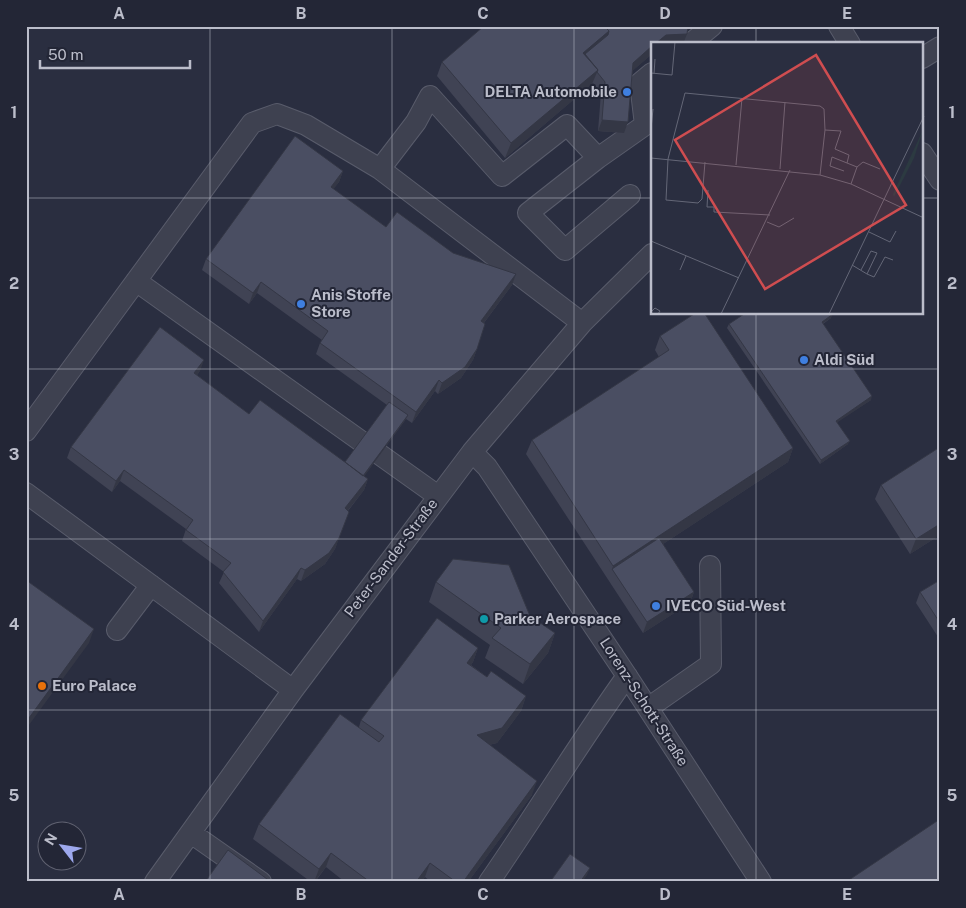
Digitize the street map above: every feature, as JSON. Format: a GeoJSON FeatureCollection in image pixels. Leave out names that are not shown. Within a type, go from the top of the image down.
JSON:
{"type":"FeatureCollection","features":[{"type":"Feature","properties":{"kind":"street"},"geometry":{"type":"LineString","coordinates":[[692,42],[712,26]]}},
{"type":"Feature","properties":{"kind":"street"},"geometry":{"type":"LineString","coordinates":[[839,26],[849,42]]}},
{"type":"Feature","properties":{"kind":"street"},"geometry":{"type":"LineString","coordinates":[[924,57],[940,47]]}},
{"type":"Feature","properties":{"kind":"street"},"geometry":{"type":"LineString","coordinates":[[630,195],[565,250],[528,213],[598,158],[649,128],[640,83],[651,74]]}},
{"type":"Feature","properties":{"kind":"street"},"geometry":{"type":"LineString","coordinates":[[380,169],[416,122],[430,96],[502,176],[567,125],[598,158]]}},
{"type":"Feature","properties":{"kind":"street"},"geometry":{"type":"LineString","coordinates":[[26,431],[252,123],[277,114],[306,125],[380,169],[582,323]]}},
{"type":"Feature","properties":{"kind":"street"},"geometry":{"type":"LineString","coordinates":[[924,157],[940,180]]}},
{"type":"Feature","properties":{"kind":"street","name":"Peter-Sander-Straße"},"geometry":{"type":"LineString","coordinates":[[155,882],[292,690],[472,452],[582,323],[651,255]]}},
{"type":"Feature","properties":{"kind":"street"},"geometry":{"type":"LineString","coordinates":[[136,281],[438,496]]}},
{"type":"Feature","properties":{"kind":"street","name":"Lorenz-Schott-Straße"},"geometry":{"type":"LineString","coordinates":[[472,452],[487,467],[627,676],[761,882]]}},
{"type":"Feature","properties":{"kind":"street"},"geometry":{"type":"LineString","coordinates":[[26,494],[292,690]]}},
{"type":"Feature","properties":{"kind":"street"},"geometry":{"type":"LineString","coordinates":[[648,708],[711,664],[710,566]]}},
{"type":"Feature","properties":{"kind":"street"},"geometry":{"type":"LineString","coordinates":[[117,630],[151,585]]}},
{"type":"Feature","properties":{"kind":"street"},"geometry":{"type":"LineString","coordinates":[[489,882],[546,800],[573,752],[627,676]]}},
{"type":"Feature","properties":{"kind":"street"},"geometry":{"type":"LineString","coordinates":[[191,833],[261,882]]}},
{"type":"Feature","properties":{"kind":"building"},"geometry":{"type":"Polygon","coordinates":[[[484,26],[604,26],[609,31],[583,53],[598,70],[511,143],[442,62],[484,26]]]}},
{"type":"Feature","properties":{"kind":"building"},"geometry":{"type":"Polygon","coordinates":[[[604,26],[688,26],[687,34],[666,35],[657,42],[651,42],[651,47],[633,63],[628,122],[602,120],[605,82],[585,54],[608,35],[609,31],[604,26]]]}},
{"type":"Feature","properties":{"kind":"building"},"geometry":{"type":"Polygon","coordinates":[[[295,136],[343,171],[331,187],[386,227],[397,212],[453,253],[516,274],[481,321],[485,324],[477,349],[465,367],[442,383],[439,380],[416,412],[320,343],[328,331],[261,282],[253,293],[206,259],[295,136]]]}},
{"type":"Feature","properties":{"kind":"building"},"geometry":{"type":"Polygon","coordinates":[[[692,315],[706,315],[793,448],[613,566],[532,440],[669,350],[660,336],[692,315]]]}},
{"type":"Feature","properties":{"kind":"building"},"geometry":{"type":"Polygon","coordinates":[[[742,315],[832,315],[822,322],[872,396],[836,421],[850,441],[821,460],[729,324],[742,315]]]}},
{"type":"Feature","properties":{"kind":"building"},"geometry":{"type":"Polygon","coordinates":[[[160,327],[204,360],[194,373],[249,414],[260,400],[368,479],[345,508],[349,512],[339,538],[329,553],[305,570],[301,568],[263,621],[223,572],[231,563],[186,530],[193,520],[124,470],[116,481],[71,447],[160,327]]]}},
{"type":"Feature","properties":{"kind":"building"},"geometry":{"type":"Polygon","coordinates":[[[389,402],[408,415],[363,476],[345,462],[389,402]]]}},
{"type":"Feature","properties":{"kind":"building"},"geometry":{"type":"Polygon","coordinates":[[[940,447],[940,524],[916,539],[881,485],[940,447]]]}},
{"type":"Feature","properties":{"kind":"building"},"geometry":{"type":"Polygon","coordinates":[[[659,538],[694,592],[647,622],[612,569],[659,538]]]}},
{"type":"Feature","properties":{"kind":"building"},"geometry":{"type":"Polygon","coordinates":[[[453,559],[509,565],[530,616],[555,633],[530,664],[492,638],[501,628],[436,582],[453,559]]]}},
{"type":"Feature","properties":{"kind":"building","name":"Euro Palace"},"geometry":{"type":"Polygon","coordinates":[[[26,580],[94,629],[26,722],[26,580]]]}},
{"type":"Feature","properties":{"kind":"building"},"geometry":{"type":"Polygon","coordinates":[[[940,580],[940,623],[920,592],[940,580]]]}},
{"type":"Feature","properties":{"kind":"building"},"geometry":{"type":"Polygon","coordinates":[[[437,618],[478,648],[467,663],[487,677],[491,671],[526,696],[502,728],[477,735],[537,781],[463,882],[456,882],[430,863],[416,882],[370,882],[331,853],[319,869],[259,824],[340,714],[379,742],[384,736],[361,720],[437,618]]]}},
{"type":"Feature","properties":{"kind":"building"},"geometry":{"type":"Polygon","coordinates":[[[940,819],[940,882],[846,882],[940,819]]]}},
{"type":"Feature","properties":{"kind":"building"},"geometry":{"type":"Polygon","coordinates":[[[228,850],[271,882],[205,882],[228,850]]]}},
{"type":"Feature","properties":{"kind":"building"},"geometry":{"type":"Polygon","coordinates":[[[570,854],[590,868],[580,882],[550,882],[570,854]]]}},
{"type":"Feature","properties":{"kind":"place","name":"DELTA Automobile"},"geometry":{"type":"Point","coordinates":[627,92]}},
{"type":"Feature","properties":{"kind":"place","name":"Anis Stoffe Store"},"geometry":{"type":"Point","coordinates":[301,304]}},
{"type":"Feature","properties":{"kind":"place","name":"Aldi Süd"},"geometry":{"type":"Point","coordinates":[804,360]}},
{"type":"Feature","properties":{"kind":"place","name":"IVECO Süd-West"},"geometry":{"type":"Point","coordinates":[656,606]}},
{"type":"Feature","properties":{"kind":"place","name":"Parker Aerospace"},"geometry":{"type":"Point","coordinates":[484,619]}},
{"type":"Feature","properties":{"kind":"place","name":"Euro Palace"},"geometry":{"type":"Point","coordinates":[42,686]}}]}
